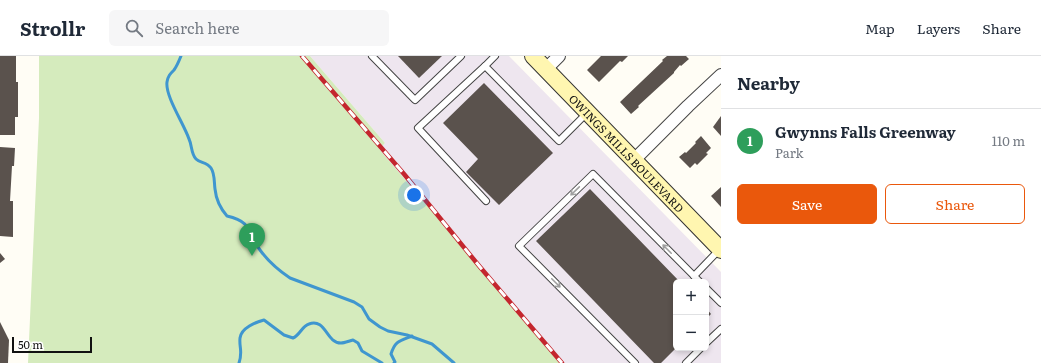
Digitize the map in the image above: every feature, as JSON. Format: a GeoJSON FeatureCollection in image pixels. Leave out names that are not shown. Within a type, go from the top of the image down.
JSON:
{"type":"FeatureCollection","features":[{"type":"Feature","properties":{"kind":"main road","name":"OWINGS MILLS BOULEVARD"},"geometry":{"type":"LineString","coordinates":[[533,56],[721,249]]}},
{"type":"Feature","properties":{"kind":"street"},"geometry":{"type":"LineString","coordinates":[[546,69],[559,56]]}},
{"type":"Feature","properties":{"kind":"street"},"geometry":{"type":"LineString","coordinates":[[634,160],[721,75]]}},
{"type":"Feature","properties":{"kind":"lane"},"geometry":{"type":"LineString","coordinates":[[372,56],[415,100],[461,56]]}},
{"type":"Feature","properties":{"kind":"lane"},"geometry":{"type":"LineString","coordinates":[[486,201],[418,128],[495,56]]}},
{"type":"Feature","properties":{"kind":"lane"},"geometry":{"type":"LineString","coordinates":[[485,66],[559,141],[588,113]]}},
{"type":"Feature","properties":{"kind":"lane"},"geometry":{"type":"LineString","coordinates":[[635,363],[519,246],[593,174],[697,279]]}},
{"type":"Feature","properties":{"kind":"lane"},"geometry":{"type":"LineString","coordinates":[[694,276],[721,249]]}},
{"type":"Feature","properties":{"kind":"lane"},"geometry":{"type":"LineString","coordinates":[[709,291],[721,303]]}},
{"type":"Feature","properties":{"kind":"lane"},"geometry":{"type":"LineString","coordinates":[[709,340],[721,329]]}},
{"type":"Feature","properties":{"kind":"lane"},"geometry":{"type":"LineString","coordinates":[[686,363],[698,351]]}},
{"type":"Feature","properties":{"kind":"shaded area"},"geometry":{"type":"Polygon","coordinates":[[[310,56],[509,56],[721,272],[721,363],[562,363],[378,149],[385,143],[310,56]]]}},
{"type":"Feature","properties":{"kind":"green space"},"geometry":{"type":"Polygon","coordinates":[[[39,56],[310,56],[385,143],[379,149],[562,363],[28,363],[39,118],[39,56]]]}},
{"type":"Feature","properties":{"kind":"building"},"geometry":{"type":"Polygon","coordinates":[[[0,56],[16,56],[18,117],[15,117],[15,135],[0,135],[0,56]]]}},
{"type":"Feature","properties":{"kind":"building"},"geometry":{"type":"Polygon","coordinates":[[[398,56],[442,56],[419,78],[398,56]]]}},
{"type":"Feature","properties":{"kind":"building"},"geometry":{"type":"Polygon","coordinates":[[[601,56],[628,56],[622,62],[620,61],[599,82],[587,70],[601,56]]]}},
{"type":"Feature","properties":{"kind":"building"},"geometry":{"type":"Polygon","coordinates":[[[667,56],[686,56],[689,59],[681,66],[680,65],[674,73],[631,114],[620,102],[667,56]]]}},
{"type":"Feature","properties":{"kind":"building"},"geometry":{"type":"Polygon","coordinates":[[[484,83],[553,153],[499,205],[466,172],[478,159],[443,123],[484,83]]]}},
{"type":"Feature","properties":{"kind":"building"},"geometry":{"type":"Polygon","coordinates":[[[721,116],[721,136],[713,127],[721,116]]]}},
{"type":"Feature","properties":{"kind":"building"},"geometry":{"type":"Polygon","coordinates":[[[701,136],[711,148],[706,153],[708,154],[697,165],[695,163],[690,168],[679,157],[685,152],[686,153],[701,136]]]}},
{"type":"Feature","properties":{"kind":"building"},"geometry":{"type":"Polygon","coordinates":[[[0,147],[15,148],[14,166],[12,166],[10,201],[13,201],[13,237],[0,236],[0,147]]]}},
{"type":"Feature","properties":{"kind":"building"},"geometry":{"type":"Polygon","coordinates":[[[721,187],[721,207],[711,196],[721,187]]]}},
{"type":"Feature","properties":{"kind":"building"},"geometry":{"type":"Polygon","coordinates":[[[590,189],[677,279],[673,279],[673,351],[661,363],[654,363],[536,241],[590,189]]]}},
{"type":"Feature","properties":{"kind":"building"},"geometry":{"type":"Polygon","coordinates":[[[0,253],[5,259],[0,263],[0,253]]]}},
{"type":"Feature","properties":{"kind":"building"},"geometry":{"type":"Polygon","coordinates":[[[0,322],[9,340],[8,363],[0,363],[0,322]]]}},
{"type":"Feature","properties":{"kind":"waterway"},"geometry":{"type":"LineString","coordinates":[[181,56],[176,67],[168,78],[167,88],[169,95],[187,133],[194,157],[208,165],[212,170],[217,200],[227,216],[241,221],[248,228],[263,254],[281,272],[290,278],[354,302],[362,307],[369,319],[380,327],[388,331],[407,335],[432,344],[454,363]]}},
{"type":"Feature","properties":{"kind":"waterway"},"geometry":{"type":"LineString","coordinates":[[239,363],[241,355],[241,334],[249,326],[264,320],[284,335],[293,338],[307,325],[315,323],[319,324],[336,342],[342,343],[353,340],[358,343],[362,351],[382,363]]}},
{"type":"Feature","properties":{"kind":"waterway"},"geometry":{"type":"LineString","coordinates":[[394,363],[395,362],[391,354],[394,346],[401,340],[412,336]]}},
{"type":"Feature","properties":{"kind":"railway"},"geometry":{"type":"LineString","coordinates":[[302,56],[404,174],[480,267],[562,363]]}},
{"type":"Feature","properties":{"kind":"place","name":"Gwynns Falls Greenway"},"geometry":{"type":"Point","coordinates":[252,256]}}]}
